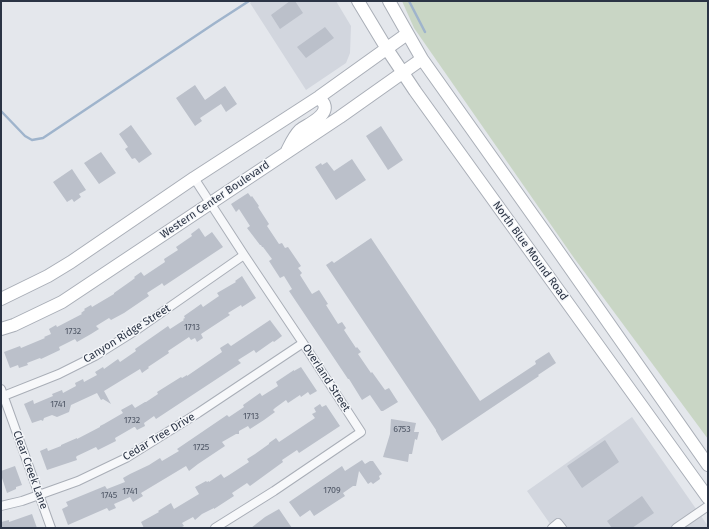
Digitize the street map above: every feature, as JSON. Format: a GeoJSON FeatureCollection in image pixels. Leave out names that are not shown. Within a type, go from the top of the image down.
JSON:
{"type":"FeatureCollection","features":[{"type":"Feature","properties":{"kind":"main road","name":"North Blue Mound Road"},"geometry":{"type":"LineString","coordinates":[[358,1],[387,49],[403,72],[708,498]]}},
{"type":"Feature","properties":{"kind":"main road","name":"North Blue Mound Road"},"geometry":{"type":"LineString","coordinates":[[388,1],[422,59],[554,244],[708,465]]}},
{"type":"Feature","properties":{"kind":"main road"},"geometry":{"type":"LineString","coordinates":[[1,299],[48,276],[71,262],[194,178],[319,96],[407,34]]}},
{"type":"Feature","properties":{"kind":"main road","name":"Western Center Boulevard"},"geometry":{"type":"LineString","coordinates":[[1,329],[14,325],[62,302],[340,117],[422,59]]}},
{"type":"Feature","properties":{"kind":"main road"},"geometry":{"type":"LineString","coordinates":[[286,152],[294,136],[324,112],[324,104],[319,96]]}},
{"type":"Feature","properties":{"kind":"street","name":"Overland Street"},"geometry":{"type":"LineString","coordinates":[[194,178],[361,432],[274,491],[215,528]]}},
{"type":"Feature","properties":{"kind":"street","name":"Canyon Ridge Street"},"geometry":{"type":"LineString","coordinates":[[2,394],[59,374],[95,356],[138,329],[244,255]]}},
{"type":"Feature","properties":{"kind":"street","name":"Cedar Tree Drive"},"geometry":{"type":"LineString","coordinates":[[1,506],[22,501],[78,481],[126,458],[198,413],[303,343]]}},
{"type":"Feature","properties":{"kind":"street","name":"Clear Creek Lane"},"geometry":{"type":"LineString","coordinates":[[2,394],[51,528]]}},
{"type":"Feature","properties":{"kind":"street"},"geometry":{"type":"LineString","coordinates":[[676,528],[708,506]]}},
{"type":"Feature","properties":{"kind":"shaded area"},"geometry":{"type":"Polygon","coordinates":[[[252,1],[336,1],[351,26],[350,53],[346,63],[306,90],[250,3],[252,1]]]}},
{"type":"Feature","properties":{"kind":"shaded area"},"geometry":{"type":"Polygon","coordinates":[[[632,417],[708,528],[553,528],[527,491],[632,417]]]}},
{"type":"Feature","properties":{"kind":"green space"},"geometry":{"type":"Polygon","coordinates":[[[402,1],[708,1],[708,439],[574,258],[414,28],[402,1]]]}},
{"type":"Feature","properties":{"kind":"building"},"geometry":{"type":"Polygon","coordinates":[[[290,1],[295,1],[303,13],[280,29],[271,15],[290,1]]]}},
{"type":"Feature","properties":{"kind":"building"},"geometry":{"type":"Polygon","coordinates":[[[325,27],[334,38],[306,58],[297,47],[325,27]]]}},
{"type":"Feature","properties":{"kind":"building"},"geometry":{"type":"Polygon","coordinates":[[[195,85],[205,100],[225,86],[237,104],[226,112],[221,104],[200,118],[202,121],[195,126],[176,98],[195,85]]]}},
{"type":"Feature","properties":{"kind":"building"},"geometry":{"type":"Polygon","coordinates":[[[131,125],[152,154],[139,163],[135,158],[132,159],[125,149],[128,147],[119,134],[131,125]]]}},
{"type":"Feature","properties":{"kind":"building"},"geometry":{"type":"Polygon","coordinates":[[[381,126],[403,160],[388,170],[366,136],[381,126]]]}},
{"type":"Feature","properties":{"kind":"building"},"geometry":{"type":"Polygon","coordinates":[[[101,152],[116,173],[99,184],[84,163],[101,152]]]}},
{"type":"Feature","properties":{"kind":"building"},"geometry":{"type":"Polygon","coordinates":[[[352,159],[366,180],[336,200],[315,167],[321,163],[322,165],[327,162],[334,171],[352,159]]]}},
{"type":"Feature","properties":{"kind":"building"},"geometry":{"type":"Polygon","coordinates":[[[72,169],[86,190],[79,194],[81,197],[74,202],[72,199],[67,202],[53,182],[72,169]]]}},
{"type":"Feature","properties":{"kind":"building"},"geometry":{"type":"Polygon","coordinates":[[[248,193],[259,206],[258,207],[269,224],[267,226],[279,244],[282,243],[285,248],[288,247],[301,266],[298,268],[302,273],[300,275],[312,294],[319,290],[328,304],[326,305],[338,324],[342,322],[346,328],[344,330],[356,348],[357,347],[361,352],[358,354],[371,373],[372,372],[385,390],[389,388],[398,402],[381,411],[370,395],[362,400],[289,291],[292,289],[284,276],[280,278],[269,261],[272,259],[247,228],[250,226],[239,209],[236,212],[231,204],[248,193]]]}},
{"type":"Feature","properties":{"kind":"building"},"geometry":{"type":"Polygon","coordinates":[[[199,228],[205,237],[212,232],[223,247],[164,286],[162,283],[147,293],[149,296],[124,313],[111,320],[109,318],[96,326],[99,329],[77,342],[75,339],[59,347],[60,350],[41,359],[40,358],[27,363],[28,365],[19,368],[18,365],[10,368],[4,352],[20,346],[21,348],[45,338],[44,337],[51,334],[49,329],[56,325],[57,327],[82,314],[81,313],[85,310],[84,309],[91,305],[92,307],[114,294],[141,272],[144,276],[165,262],[164,259],[178,250],[176,247],[192,236],[191,234],[199,228]]]}},
{"type":"Feature","properties":{"kind":"building"},"geometry":{"type":"Polygon","coordinates":[[[371,238],[480,401],[536,364],[535,361],[549,352],[556,363],[442,441],[326,265],[332,261],[334,263],[371,238]]]}},
{"type":"Feature","properties":{"kind":"building"},"geometry":{"type":"Polygon","coordinates":[[[242,276],[256,298],[242,307],[241,305],[228,313],[230,315],[201,334],[203,338],[197,342],[195,338],[191,340],[189,337],[168,351],[169,353],[148,367],[149,368],[142,373],[140,369],[104,391],[111,404],[103,399],[101,400],[97,393],[71,405],[69,412],[57,417],[52,415],[44,418],[43,421],[41,420],[32,423],[24,404],[33,400],[34,404],[53,396],[52,394],[62,390],[63,393],[76,386],[75,383],[83,379],[84,382],[97,375],[95,372],[103,367],[104,369],[118,359],[120,362],[136,351],[135,349],[168,326],[170,329],[184,320],[184,316],[201,304],[203,307],[219,296],[217,293],[236,282],[235,281],[242,276]]]}},
{"type":"Feature","properties":{"kind":"building"},"geometry":{"type":"Polygon","coordinates":[[[270,320],[282,336],[274,342],[273,341],[256,353],[254,350],[238,360],[241,363],[156,419],[154,416],[144,423],[145,426],[137,430],[134,427],[115,438],[116,441],[98,450],[96,447],[77,456],[77,460],[47,470],[40,451],[47,448],[48,451],[77,439],[123,413],[121,410],[132,404],[135,408],[146,402],[158,394],[157,392],[181,377],[187,376],[222,352],[220,348],[228,343],[231,346],[270,320]]]}},
{"type":"Feature","properties":{"kind":"building"},"geometry":{"type":"Polygon","coordinates":[[[301,367],[317,391],[310,395],[308,392],[301,397],[300,395],[288,403],[286,400],[273,410],[275,412],[264,420],[250,429],[248,426],[239,431],[239,434],[236,434],[222,442],[225,446],[189,471],[186,466],[141,493],[143,496],[133,502],[130,497],[114,504],[116,508],[109,511],[107,508],[68,525],[62,509],[68,506],[66,502],[105,486],[107,489],[125,482],[123,478],[130,474],[160,458],[162,461],[179,451],[177,449],[227,415],[229,417],[244,407],[243,405],[260,393],[262,396],[278,386],[276,382],[301,367]]]}},
{"type":"Feature","properties":{"kind":"building"},"geometry":{"type":"Polygon","coordinates":[[[320,404],[322,407],[326,405],[340,426],[299,453],[297,450],[250,486],[247,483],[232,493],[234,496],[214,509],[202,514],[195,520],[193,517],[182,523],[184,526],[180,528],[144,528],[141,522],[159,512],[158,511],[171,503],[174,509],[199,494],[195,487],[206,481],[209,482],[221,474],[224,478],[249,462],[247,459],[276,438],[279,442],[315,418],[312,414],[316,412],[314,408],[320,404]]]}},
{"type":"Feature","properties":{"kind":"building"},"geometry":{"type":"Polygon","coordinates":[[[391,419],[416,423],[414,432],[419,432],[417,440],[415,439],[412,454],[409,454],[408,462],[383,457],[390,434],[391,419]]]}},
{"type":"Feature","properties":{"kind":"building"},"geometry":{"type":"Polygon","coordinates":[[[605,440],[619,462],[582,488],[567,466],[605,440]]]}},
{"type":"Feature","properties":{"kind":"building"},"geometry":{"type":"Polygon","coordinates":[[[362,460],[365,464],[373,461],[382,474],[379,476],[380,479],[373,484],[371,482],[368,484],[359,471],[356,486],[353,486],[343,493],[345,496],[314,516],[310,510],[300,517],[289,502],[342,466],[345,471],[362,460]]]}},
{"type":"Feature","properties":{"kind":"building"},"geometry":{"type":"Polygon","coordinates":[[[15,466],[22,485],[7,493],[1,471],[15,466]]]}},
{"type":"Feature","properties":{"kind":"building"},"geometry":{"type":"Polygon","coordinates":[[[642,496],[654,513],[632,528],[612,528],[607,521],[642,496]]]}},
{"type":"Feature","properties":{"kind":"building"},"geometry":{"type":"Polygon","coordinates":[[[279,509],[292,528],[251,528],[265,517],[279,509]]]}},
{"type":"Feature","properties":{"kind":"building"},"geometry":{"type":"Polygon","coordinates":[[[32,514],[37,528],[1,528],[1,522],[9,520],[9,522],[32,514]]]}},
{"type":"Feature","properties":{"kind":"waterway"},"geometry":{"type":"LineString","coordinates":[[1,111],[25,136],[32,140],[43,138],[249,1]]}},
{"type":"Feature","properties":{"kind":"waterway"},"geometry":{"type":"LineString","coordinates":[[409,1],[425,32]]}}]}
